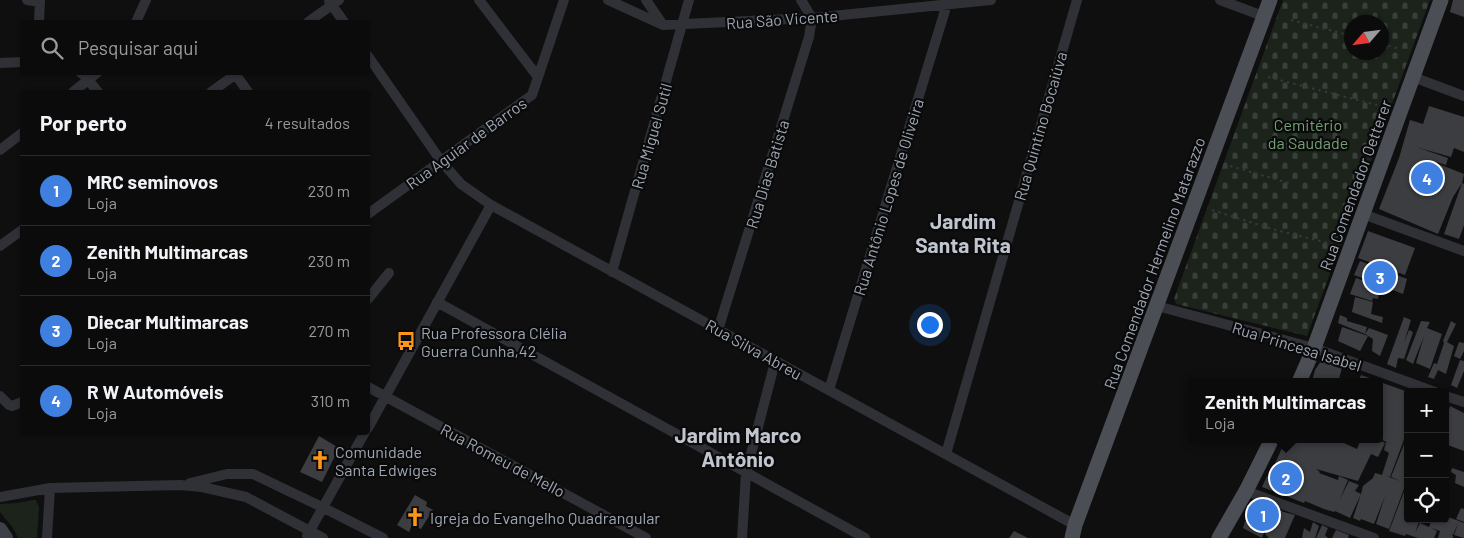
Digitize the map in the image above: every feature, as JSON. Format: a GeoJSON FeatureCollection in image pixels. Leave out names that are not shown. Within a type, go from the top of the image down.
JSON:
{"type":"FeatureCollection","features":[{"type":"Feature","properties":{"kind":"main road","name":"Rua Comendador Hermelino Matarazzo"},"geometry":{"type":"LineString","coordinates":[[1074,532],[1270,0]]}},
{"type":"Feature","properties":{"kind":"main road","name":"Rua Comendador Oetterer"},"geometry":{"type":"LineString","coordinates":[[1301,378],[1314,348],[1364,214],[1441,0]]}},
{"type":"Feature","properties":{"kind":"main road"},"geometry":{"type":"LineString","coordinates":[[1219,538],[1246,491],[1270,443]]}},
{"type":"Feature","properties":{"kind":"main road"},"geometry":{"type":"LineString","coordinates":[[0,529],[6,538]]}},
{"type":"Feature","properties":{"kind":"street"},"geometry":{"type":"LineString","coordinates":[[27,0],[40,1],[39,20]]}},
{"type":"Feature","properties":{"kind":"street"},"geometry":{"type":"LineString","coordinates":[[137,20],[146,0]]}},
{"type":"Feature","properties":{"kind":"street"},"geometry":{"type":"LineString","coordinates":[[479,0],[538,77]]}},
{"type":"Feature","properties":{"kind":"street","name":"Rua Aguiar de Barros"},"geometry":{"type":"LineString","coordinates":[[370,213],[532,95],[564,0]]}},
{"type":"Feature","properties":{"kind":"street"},"geometry":{"type":"LineString","coordinates":[[608,0],[664,25]]}},
{"type":"Feature","properties":{"kind":"street"},"geometry":{"type":"LineString","coordinates":[[633,11],[643,11],[645,0]]}},
{"type":"Feature","properties":{"kind":"street"},"geometry":{"type":"LineString","coordinates":[[645,0],[664,25]]}},
{"type":"Feature","properties":{"kind":"street","name":"Rua Miguel Sutil"},"geometry":{"type":"LineString","coordinates":[[612,272],[689,0]]}},
{"type":"Feature","properties":{"kind":"street"},"geometry":{"type":"LineString","coordinates":[[800,0],[812,18]]}},
{"type":"Feature","properties":{"kind":"street","name":"Rua São Vicente"},"geometry":{"type":"LineString","coordinates":[[664,25],[812,18],[991,0]]}},
{"type":"Feature","properties":{"kind":"street","name":"Rua Quintino Bocaiúva"},"geometry":{"type":"LineString","coordinates":[[946,454],[1077,0]]}},
{"type":"Feature","properties":{"kind":"street"},"geometry":{"type":"LineString","coordinates":[[1220,0],[1263,16]]}},
{"type":"Feature","properties":{"kind":"street"},"geometry":{"type":"LineString","coordinates":[[310,20],[333,2],[343,20]]}},
{"type":"Feature","properties":{"kind":"street","name":"Rua Antônio Lopes de Oliveira"},"geometry":{"type":"LineString","coordinates":[[828,390],[947,4]]}},
{"type":"Feature","properties":{"kind":"street","name":"Rua Dias Batista"},"geometry":{"type":"LineString","coordinates":[[718,330],[810,37],[812,18]]}},
{"type":"Feature","properties":{"kind":"street","name":"Rua Silva Abreu"},"geometry":{"type":"LineString","coordinates":[[370,59],[441,161],[461,184],[491,205],[946,454],[1074,532]]}},
{"type":"Feature","properties":{"kind":"street"},"geometry":{"type":"LineString","coordinates":[[0,63],[20,62]]}},
{"type":"Feature","properties":{"kind":"street"},"geometry":{"type":"LineString","coordinates":[[83,75],[96,90]]}},
{"type":"Feature","properties":{"kind":"street"},"geometry":{"type":"LineString","coordinates":[[77,90],[95,75]]}},
{"type":"Feature","properties":{"kind":"street"},"geometry":{"type":"LineString","coordinates":[[215,90],[237,75]]}},
{"type":"Feature","properties":{"kind":"street"},"geometry":{"type":"LineString","coordinates":[[239,75],[247,90]]}},
{"type":"Feature","properties":{"kind":"street"},"geometry":{"type":"LineString","coordinates":[[1413,77],[1464,96]]}},
{"type":"Feature","properties":{"kind":"street"},"geometry":{"type":"LineString","coordinates":[[0,150],[20,134]]}},
{"type":"Feature","properties":{"kind":"street"},"geometry":{"type":"LineString","coordinates":[[370,424],[491,205]]}},
{"type":"Feature","properties":{"kind":"street"},"geometry":{"type":"LineString","coordinates":[[1364,214],[1464,251]]}},
{"type":"Feature","properties":{"kind":"street"},"geometry":{"type":"LineString","coordinates":[[0,246],[20,231]]}},
{"type":"Feature","properties":{"kind":"street"},"geometry":{"type":"LineString","coordinates":[[370,297],[389,273]]}},
{"type":"Feature","properties":{"kind":"street"},"geometry":{"type":"LineString","coordinates":[[437,302],[746,473],[845,533],[865,538]]}},
{"type":"Feature","properties":{"kind":"street","name":"Rua Princesa Isabel"},"geometry":{"type":"LineString","coordinates":[[1157,306],[1314,348],[1424,388]]}},
{"type":"Feature","properties":{"kind":"street"},"geometry":{"type":"LineString","coordinates":[[742,538],[746,473],[776,362]]}},
{"type":"Feature","properties":{"kind":"street","name":"Rua Romeu de Mello"},"geometry":{"type":"LineString","coordinates":[[370,388],[646,538]]}},
{"type":"Feature","properties":{"kind":"street"},"geometry":{"type":"LineString","coordinates":[[0,396],[9,406],[20,403]]}},
{"type":"Feature","properties":{"kind":"street"},"geometry":{"type":"LineString","coordinates":[[1449,397],[1464,402]]}},
{"type":"Feature","properties":{"kind":"street"},"geometry":{"type":"LineString","coordinates":[[308,535],[363,435]]}},
{"type":"Feature","properties":{"kind":"street"},"geometry":{"type":"LineString","coordinates":[[180,485],[226,474],[253,474],[383,538]]}},
{"type":"Feature","properties":{"kind":"street"},"geometry":{"type":"LineString","coordinates":[[0,496],[50,488],[180,485],[202,487],[246,497],[308,535],[323,538]]}},
{"type":"Feature","properties":{"kind":"street"},"geometry":{"type":"LineString","coordinates":[[47,538],[50,488]]}},
{"type":"Feature","properties":{"kind":"street"},"geometry":{"type":"LineString","coordinates":[[1246,491],[1374,538]]}},
{"type":"Feature","properties":{"kind":"path"},"geometry":{"type":"LineString","coordinates":[[1291,20],[1344,34]]}},
{"type":"Feature","properties":{"kind":"path"},"geometry":{"type":"LineString","coordinates":[[1389,46],[1400,49]]}},
{"type":"Feature","properties":{"kind":"path"},"geometry":{"type":"LineString","coordinates":[[1268,77],[1377,105]]}},
{"type":"Feature","properties":{"kind":"path"},"geometry":{"type":"LineString","coordinates":[[1230,166],[1289,183]]}},
{"type":"Feature","properties":{"kind":"path"},"geometry":{"type":"LineString","coordinates":[[1212,210],[1272,229],[1332,244]]}},
{"type":"Feature","properties":{"kind":"green space","name":"Cemitério da Saudade"},"geometry":{"type":"Polygon","coordinates":[[[1283,0],[1430,0],[1307,336],[1176,304],[1174,299],[1283,0]]]}},
{"type":"Feature","properties":{"kind":"green space"},"geometry":{"type":"Polygon","coordinates":[[[36,500],[39,507],[37,538],[18,538],[13,528],[0,512],[0,504],[36,500]]]}},
{"type":"Feature","properties":{"kind":"building"},"geometry":{"type":"Polygon","coordinates":[[[1453,0],[1464,0],[1464,17],[1450,12],[1453,0]]]}},
{"type":"Feature","properties":{"kind":"building"},"geometry":{"type":"Polygon","coordinates":[[[1429,106],[1464,117],[1464,152],[1454,148],[1451,157],[1416,147],[1448,158],[1446,165],[1426,159],[1464,174],[1462,183],[1453,197],[1438,234],[1379,209],[1399,158],[1410,120],[1423,124],[1429,106]]]}},
{"type":"Feature","properties":{"kind":"building"},"geometry":{"type":"Polygon","coordinates":[[[1462,183],[1464,184],[1464,225],[1459,239],[1444,234],[1462,183]]]}},
{"type":"Feature","properties":{"kind":"building"},"geometry":{"type":"Polygon","coordinates":[[[1368,231],[1415,248],[1405,275],[1358,258],[1368,231]]]}},
{"type":"Feature","properties":{"kind":"building"},"geometry":{"type":"Polygon","coordinates":[[[1360,261],[1407,279],[1403,294],[1354,275],[1360,261]]]}},
{"type":"Feature","properties":{"kind":"building"},"geometry":{"type":"Polygon","coordinates":[[[1356,278],[1385,288],[1384,291],[1380,290],[1378,299],[1373,298],[1372,301],[1350,294],[1356,278]]]}},
{"type":"Feature","properties":{"kind":"building"},"geometry":{"type":"Polygon","coordinates":[[[1355,297],[1373,302],[1371,314],[1383,317],[1382,323],[1352,312],[1355,297]]]}},
{"type":"Feature","properties":{"kind":"building"},"geometry":{"type":"Polygon","coordinates":[[[1340,315],[1347,318],[1347,321],[1367,327],[1365,334],[1338,323],[1340,315]]]}},
{"type":"Feature","properties":{"kind":"building"},"geometry":{"type":"Polygon","coordinates":[[[1404,317],[1411,320],[1404,343],[1409,330],[1413,332],[1404,359],[1398,358],[1396,368],[1387,364],[1404,317]]]}},
{"type":"Feature","properties":{"kind":"building"},"geometry":{"type":"Polygon","coordinates":[[[1421,321],[1430,322],[1427,328],[1442,334],[1430,369],[1416,363],[1424,336],[1413,364],[1406,360],[1421,321]]]}},
{"type":"Feature","properties":{"kind":"building"},"geometry":{"type":"Polygon","coordinates":[[[1451,321],[1456,324],[1447,342],[1454,346],[1446,374],[1438,370],[1434,379],[1428,377],[1434,363],[1437,364],[1451,321]]]}},
{"type":"Feature","properties":{"kind":"building"},"geometry":{"type":"Polygon","coordinates":[[[1342,327],[1368,336],[1360,351],[1338,341],[1342,327]]]}},
{"type":"Feature","properties":{"kind":"building"},"geometry":{"type":"Polygon","coordinates":[[[1369,328],[1388,335],[1380,356],[1372,351],[1373,339],[1365,334],[1369,328]]]}},
{"type":"Feature","properties":{"kind":"building"},"geometry":{"type":"Polygon","coordinates":[[[1459,342],[1464,343],[1464,351],[1460,359],[1454,356],[1459,342]]]}},
{"type":"Feature","properties":{"kind":"building"},"geometry":{"type":"Polygon","coordinates":[[[1460,360],[1464,361],[1464,371],[1457,388],[1451,385],[1460,360]]]}},
{"type":"Feature","properties":{"kind":"building"},"geometry":{"type":"Polygon","coordinates":[[[1321,361],[1342,368],[1339,378],[1313,378],[1315,370],[1321,361]]]}},
{"type":"Feature","properties":{"kind":"building"},"geometry":{"type":"Polygon","coordinates":[[[1383,383],[1404,391],[1404,440],[1390,477],[1386,476],[1400,481],[1391,477],[1404,444],[1404,489],[1389,529],[1376,524],[1385,496],[1374,524],[1361,519],[1360,521],[1353,518],[1363,486],[1373,478],[1375,473],[1382,475],[1389,453],[1384,450],[1386,442],[1393,445],[1383,440],[1383,383]]]}},
{"type":"Feature","properties":{"kind":"building"},"geometry":{"type":"Polygon","coordinates":[[[1450,406],[1464,413],[1464,451],[1449,445],[1450,406]]]}},
{"type":"Feature","properties":{"kind":"building","name":"Comunidade Santa Edwiges"},"geometry":{"type":"Polygon","coordinates":[[[319,436],[339,448],[322,482],[300,472],[319,436]]]}},
{"type":"Feature","properties":{"kind":"building"},"geometry":{"type":"Polygon","coordinates":[[[1284,443],[1344,443],[1357,449],[1359,443],[1385,443],[1378,457],[1371,454],[1358,481],[1316,469],[1319,473],[1338,480],[1339,476],[1348,480],[1339,501],[1349,481],[1359,485],[1355,491],[1361,494],[1350,518],[1335,511],[1324,509],[1305,501],[1304,503],[1262,487],[1267,476],[1269,477],[1284,443]]]}},
{"type":"Feature","properties":{"kind":"building"},"geometry":{"type":"Polygon","coordinates":[[[1452,468],[1464,472],[1464,487],[1455,483],[1456,475],[1451,472],[1452,468]]]}},
{"type":"Feature","properties":{"kind":"building"},"geometry":{"type":"Polygon","coordinates":[[[1404,492],[1404,523],[1419,523],[1415,533],[1420,523],[1429,527],[1430,523],[1449,523],[1449,517],[1459,521],[1453,535],[1451,534],[1453,538],[1438,538],[1440,531],[1431,528],[1437,531],[1434,538],[1418,538],[1406,534],[1405,536],[1389,531],[1404,492]]]}},
{"type":"Feature","properties":{"kind":"building","name":"Igreja do Evangelho Quadrangular"},"geometry":{"type":"Polygon","coordinates":[[[415,495],[427,502],[426,506],[433,510],[421,529],[412,525],[409,532],[397,525],[415,495]]]}},
{"type":"Feature","properties":{"kind":"building"},"geometry":{"type":"Polygon","coordinates":[[[1257,500],[1295,515],[1285,538],[1269,538],[1265,534],[1267,530],[1250,522],[1257,500]]]}},
{"type":"Feature","properties":{"kind":"building"},"geometry":{"type":"Polygon","coordinates":[[[1461,508],[1464,509],[1464,522],[1456,519],[1461,508]]]}},
{"type":"Feature","properties":{"kind":"building"},"geometry":{"type":"Polygon","coordinates":[[[1245,521],[1265,530],[1262,538],[1243,528],[1245,521]]]}},
{"type":"Feature","properties":{"kind":"building"},"geometry":{"type":"Polygon","coordinates":[[[1459,521],[1464,523],[1464,538],[1454,535],[1459,521]]]}},
{"type":"Feature","properties":{"kind":"building"},"geometry":{"type":"Polygon","coordinates":[[[1313,522],[1319,526],[1315,538],[1302,538],[1304,528],[1310,532],[1313,522]]]}},
{"type":"Feature","properties":{"kind":"building"},"geometry":{"type":"Polygon","coordinates":[[[1322,525],[1328,528],[1325,535],[1328,538],[1316,538],[1322,525]]]}},
{"type":"Feature","properties":{"kind":"building"},"geometry":{"type":"Polygon","coordinates":[[[1336,530],[1349,535],[1348,538],[1332,538],[1336,530]]]}},
{"type":"Feature","properties":{"kind":"building"},"geometry":{"type":"Polygon","coordinates":[[[1014,531],[1028,538],[1009,538],[1014,531]]]}},
{"type":"Feature","properties":{"kind":"place","name":"R W Automóveis"},"geometry":{"type":"Point","coordinates":[1427,178]}},
{"type":"Feature","properties":{"kind":"place","name":"Diecar Multimarcas"},"geometry":{"type":"Point","coordinates":[1380,277]}},
{"type":"Feature","properties":{"kind":"place","name":"Rua Professora Clélia Guerra Cunha,42"},"geometry":{"type":"Point","coordinates":[406,341]}},
{"type":"Feature","properties":{"kind":"place","name":"Comunidade Santa Edwiges"},"geometry":{"type":"Point","coordinates":[320,460]}},
{"type":"Feature","properties":{"kind":"place","name":"Zenith Multimarcas"},"geometry":{"type":"Point","coordinates":[1286,478]}},
{"type":"Feature","properties":{"kind":"place","name":"MRC seminovos"},"geometry":{"type":"Point","coordinates":[1263,515]}},
{"type":"Feature","properties":{"kind":"place","name":"Igreja do Evangelho Quadrangular"},"geometry":{"type":"Point","coordinates":[415,517]}},
{"type":"Feature","properties":{"kind":"district","name":"Jardim Santa Rita"},"geometry":{"type":"Point","coordinates":[963,232]}},
{"type":"Feature","properties":{"kind":"district","name":"Jardim Marco Antônio"},"geometry":{"type":"Point","coordinates":[738,446]}}]}
